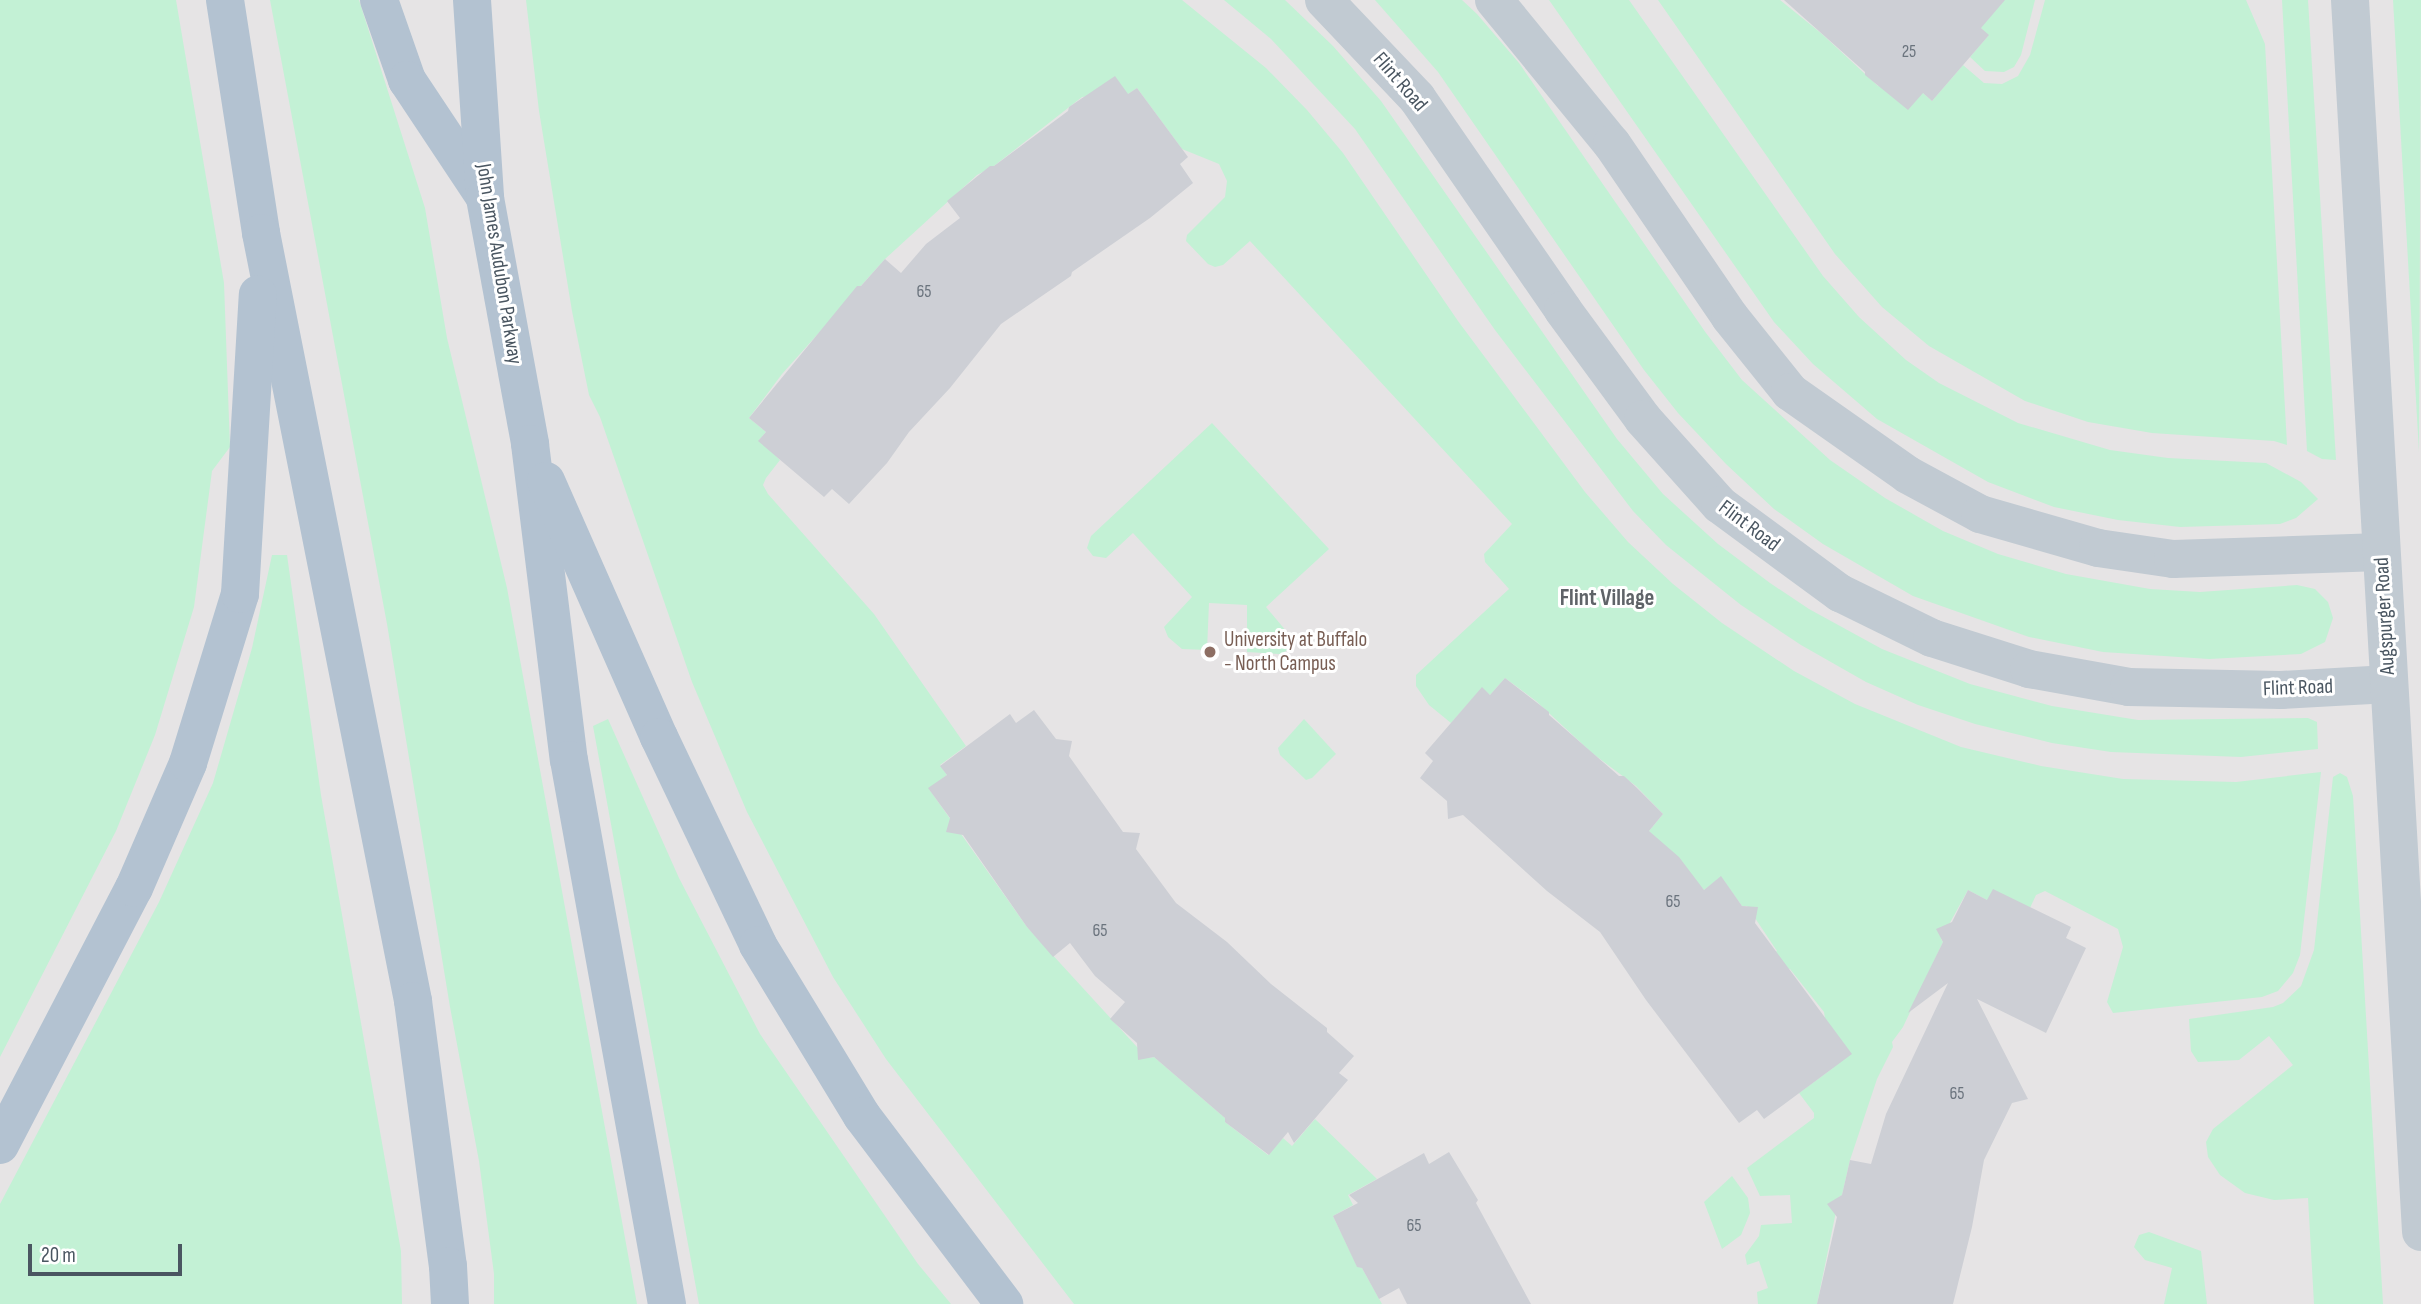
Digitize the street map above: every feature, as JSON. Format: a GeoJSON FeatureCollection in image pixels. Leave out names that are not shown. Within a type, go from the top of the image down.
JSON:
{"type":"FeatureCollection","features":[{"type":"Feature","properties":{"kind":"main road"},"geometry":{"type":"LineString","coordinates":[[225,0],[261,233],[413,1000],[448,1266],[450,1304]]}},
{"type":"Feature","properties":{"kind":"main road"},"geometry":{"type":"LineString","coordinates":[[379,0],[407,80],[485,198]]}},
{"type":"Feature","properties":{"kind":"main road","name":"John James Audubon Parkway"},"geometry":{"type":"LineString","coordinates":[[472,0],[485,198],[530,444]]}},
{"type":"Feature","properties":{"kind":"main road"},"geometry":{"type":"LineString","coordinates":[[0,1145],[134,888],[188,763],[240,594],[253,416],[261,233]]}},
{"type":"Feature","properties":{"kind":"main road"},"geometry":{"type":"LineString","coordinates":[[530,444],[569,760],[667,1304]]}},
{"type":"Feature","properties":{"kind":"main road"},"geometry":{"type":"LineString","coordinates":[[530,444],[659,737],[758,945],[862,1116],[1004,1304]]}},
{"type":"Feature","properties":{"kind":"street","name":"Flint Road"},"geometry":{"type":"LineString","coordinates":[[1324,0],[1418,97],[1563,310],[1643,419],[1720,505],[1840,593],[1932,638],[2029,669],[2129,687],[2281,690],[2389,684]]}},
{"type":"Feature","properties":{"kind":"street"},"geometry":{"type":"LineString","coordinates":[[1494,0],[1612,144],[1730,317],[1790,392],[1908,475],[1980,514],[2098,548],[2173,559],[2381,552]]}},
{"type":"Feature","properties":{"kind":"street","name":"Augspurger Road"},"geometry":{"type":"LineString","coordinates":[[2350,0],[2421,1232]]}},
{"type":"Feature","properties":{"kind":"shaded area","name":"University at Buffalo - North Campus"},"geometry":{"type":"Polygon","coordinates":[[[0,0],[2421,0],[2421,1304],[0,1304],[0,0]]]}},
{"type":"Feature","properties":{"kind":"green space"},"geometry":{"type":"Polygon","coordinates":[[[0,0],[176,0],[224,283],[230,447],[212,471],[194,607],[155,735],[116,831],[0,1057],[0,0]]]}},
{"type":"Feature","properties":{"kind":"green space"},"geometry":{"type":"Polygon","coordinates":[[[270,0],[359,0],[425,208],[447,338],[507,588],[637,1304],[494,1304],[494,1274],[479,1161],[450,1007],[387,624],[270,0]]]}},
{"type":"Feature","properties":{"kind":"green space"},"geometry":{"type":"Polygon","coordinates":[[[526,0],[1182,0],[1266,68],[1307,110],[1343,153],[1458,321],[1585,492],[1628,542],[1673,584],[1722,623],[1794,671],[1855,704],[1961,747],[2041,766],[2123,779],[2236,782],[2321,772],[2300,955],[2293,973],[2278,991],[2262,997],[2113,1013],[2107,1002],[2123,947],[2118,929],[2045,891],[2036,895],[2030,908],[1987,900],[1968,890],[1941,939],[1943,942],[1903,1027],[1892,1042],[1893,1047],[1877,1079],[1850,1160],[1842,1195],[1839,1197],[1817,1304],[1758,1304],[1757,1292],[1768,1288],[1759,1261],[1747,1265],[1745,1255],[1759,1236],[1761,1225],[1792,1223],[1790,1195],[1760,1196],[1747,1168],[1814,1118],[1814,1113],[1799,1093],[1833,1068],[1824,1012],[1790,969],[1759,965],[1777,951],[1747,906],[1742,906],[1721,877],[1704,890],[1649,831],[1663,814],[1636,786],[1592,753],[1536,701],[1505,678],[1490,695],[1482,688],[1451,723],[1429,705],[1416,686],[1416,675],[1509,589],[1485,562],[1484,554],[1512,524],[1250,241],[1223,265],[1215,267],[1208,264],[1186,241],[1187,235],[1225,197],[1227,181],[1219,164],[1182,149],[1137,88],[1128,94],[1082,97],[994,166],[977,175],[885,259],[782,374],[749,418],[766,432],[759,440],[780,460],[763,485],[768,494],[874,614],[966,746],[940,765],[947,775],[929,789],[1027,927],[1137,1047],[1150,1058],[1154,1057],[1225,1118],[1225,1122],[1268,1155],[1283,1138],[1292,1146],[1315,1119],[1377,1179],[1348,1195],[1353,1205],[1333,1216],[1357,1266],[1362,1268],[1382,1304],[1074,1304],[886,1059],[833,977],[747,812],[692,682],[600,417],[589,395],[572,311],[539,111],[526,0]]]}},
{"type":"Feature","properties":{"kind":"green space"},"geometry":{"type":"Polygon","coordinates":[[[1224,0],[1285,0],[1333,46],[1381,101],[1617,439],[1663,494],[1718,544],[1770,583],[1809,609],[1882,649],[1970,684],[2052,706],[2138,720],[2308,718],[2317,722],[2318,749],[2241,757],[2111,752],[2052,743],[1975,724],[1918,705],[1866,682],[1801,645],[1741,605],[1666,545],[1633,511],[1495,330],[1355,129],[1271,39],[1224,0]]]}},
{"type":"Feature","properties":{"kind":"green space"},"geometry":{"type":"Polygon","coordinates":[[[1375,0],[1462,0],[1477,14],[1519,63],[1706,333],[1742,380],[1830,460],[1885,498],[1943,531],[1998,554],[2066,574],[2150,589],[2200,592],[2297,585],[2315,589],[2328,602],[2333,618],[2325,642],[2301,654],[2209,659],[2103,652],[2029,637],[1913,596],[1823,544],[1774,509],[1726,464],[1678,413],[1644,370],[1438,72],[1375,0]]]}},
{"type":"Feature","properties":{"kind":"green space"},"geometry":{"type":"Polygon","coordinates":[[[1549,0],[1629,0],[1823,276],[1859,317],[1906,360],[1939,383],[2018,423],[2110,450],[2168,458],[2266,463],[2301,482],[2318,499],[2296,518],[2280,524],[2180,527],[2118,520],[2054,507],[1988,482],[1877,419],[1813,364],[1774,322],[1549,0]]]}},
{"type":"Feature","properties":{"kind":"green space"},"geometry":{"type":"Polygon","coordinates":[[[1658,0],[1780,0],[1822,34],[1878,86],[1923,93],[1932,101],[1963,65],[1984,83],[2002,84],[2018,76],[2030,55],[2045,0],[2246,0],[2265,44],[2287,445],[2274,441],[2152,433],[2088,422],[2025,401],[1929,346],[1882,307],[1835,254],[1658,0]]]}},
{"type":"Feature","properties":{"kind":"green space"},"geometry":{"type":"Polygon","coordinates":[[[1983,0],[2035,0],[2021,55],[2014,67],[2004,72],[1985,71],[1970,57],[1988,36],[1981,28],[1983,0]]]}},
{"type":"Feature","properties":{"kind":"green space"},"geometry":{"type":"Polygon","coordinates":[[[2282,0],[2308,0],[2336,460],[2322,459],[2307,451],[2282,0]]]}},
{"type":"Feature","properties":{"kind":"green space"},"geometry":{"type":"Polygon","coordinates":[[[2393,0],[2421,0],[2419,452],[2393,0]]]}},
{"type":"Feature","properties":{"kind":"green space"},"geometry":{"type":"Polygon","coordinates":[[[1212,423],[1329,549],[1266,607],[1292,638],[1290,649],[1280,654],[1247,652],[1247,605],[1209,603],[1207,650],[1182,649],[1168,637],[1164,627],[1192,597],[1133,533],[1106,558],[1093,556],[1087,548],[1091,536],[1212,423]]]}},
{"type":"Feature","properties":{"kind":"green space"},"geometry":{"type":"Polygon","coordinates":[[[272,555],[287,555],[321,795],[401,1251],[402,1304],[0,1304],[0,1204],[159,902],[213,783],[252,648],[272,555]]]}},
{"type":"Feature","properties":{"kind":"green space"},"geometry":{"type":"Polygon","coordinates":[[[608,719],[679,878],[760,1034],[918,1264],[951,1304],[699,1304],[593,726],[608,719]]]}},
{"type":"Feature","properties":{"kind":"green space"},"geometry":{"type":"Polygon","coordinates":[[[1304,719],[1336,754],[1312,778],[1306,780],[1280,755],[1278,748],[1304,719]]]}},
{"type":"Feature","properties":{"kind":"green space"},"geometry":{"type":"Polygon","coordinates":[[[2340,773],[2347,777],[2353,796],[2383,1304],[2314,1304],[2308,1198],[2274,1200],[2245,1193],[2220,1175],[2208,1157],[2206,1142],[2213,1129],[2293,1065],[2269,1036],[2239,1060],[2198,1062],[2191,1051],[2189,1019],[2273,1007],[2283,1003],[2301,986],[2314,950],[2333,777],[2340,773]]]}},
{"type":"Feature","properties":{"kind":"green space"},"geometry":{"type":"Polygon","coordinates":[[[1732,1176],[1748,1198],[1750,1213],[1741,1235],[1722,1249],[1704,1202],[1732,1176]]]}},
{"type":"Feature","properties":{"kind":"green space"},"geometry":{"type":"Polygon","coordinates":[[[2149,1232],[2201,1251],[2207,1304],[2164,1304],[2172,1268],[2145,1260],[2134,1247],[2139,1235],[2149,1232]]]}},
{"type":"Feature","properties":{"kind":"building"},"geometry":{"type":"Polygon","coordinates":[[[1784,0],[2005,0],[1981,28],[1989,35],[1932,101],[1923,93],[1908,110],[1865,75],[1865,72],[1784,0]]]}},
{"type":"Feature","properties":{"kind":"building"},"geometry":{"type":"Polygon","coordinates":[[[1115,76],[1128,94],[1137,88],[1188,157],[1180,164],[1193,183],[1150,218],[1001,324],[950,388],[909,432],[887,463],[849,504],[832,489],[824,497],[758,441],[766,432],[749,418],[857,286],[861,286],[885,259],[901,273],[926,244],[960,218],[947,201],[990,166],[994,166],[1068,111],[1069,107],[1115,76]]]}},
{"type":"Feature","properties":{"kind":"building"},"geometry":{"type":"Polygon","coordinates":[[[1505,678],[1549,712],[1549,715],[1619,776],[1624,776],[1663,814],[1649,831],[1679,857],[1704,890],[1721,876],[1742,906],[1758,907],[1755,923],[1852,1054],[1764,1119],[1757,1110],[1739,1123],[1646,1000],[1600,932],[1547,891],[1463,815],[1448,819],[1447,801],[1420,778],[1433,761],[1425,753],[1482,687],[1490,695],[1505,678]]]}},
{"type":"Feature","properties":{"kind":"building"},"geometry":{"type":"Polygon","coordinates":[[[1034,710],[1056,739],[1072,741],[1069,756],[1123,832],[1140,833],[1136,849],[1176,903],[1227,942],[1271,984],[1327,1028],[1327,1032],[1354,1056],[1339,1073],[1348,1080],[1294,1143],[1288,1132],[1269,1155],[1225,1122],[1225,1118],[1154,1057],[1138,1060],[1137,1043],[1110,1019],[1125,1002],[1095,976],[1070,943],[1053,957],[1027,927],[963,835],[946,832],[950,818],[928,788],[947,775],[940,766],[1010,714],[1016,723],[1034,710]]]}},
{"type":"Feature","properties":{"kind":"building"},"geometry":{"type":"Polygon","coordinates":[[[1993,889],[2071,927],[2066,938],[2086,948],[2046,1033],[1977,999],[2028,1099],[2012,1103],[1984,1160],[1972,1227],[1953,1304],[1817,1304],[1837,1217],[1827,1204],[1842,1195],[1850,1160],[1871,1164],[1886,1114],[1948,983],[1908,1013],[1943,942],[1936,929],[1952,922],[1968,890],[1987,900],[1993,889]]]}},
{"type":"Feature","properties":{"kind":"building"},"geometry":{"type":"Polygon","coordinates":[[[1449,1152],[1478,1200],[1476,1203],[1531,1304],[1407,1304],[1399,1288],[1379,1299],[1362,1268],[1357,1267],[1333,1216],[1358,1203],[1349,1195],[1424,1153],[1429,1164],[1449,1152]]]}},
{"type":"Feature","properties":{"kind":"place","name":"University at Buffalo - North Campus"},"geometry":{"type":"Point","coordinates":[1210,652]}},
{"type":"Feature","properties":{"kind":"district","name":"Flint Village"},"geometry":{"type":"Point","coordinates":[1607,598]}}]}
